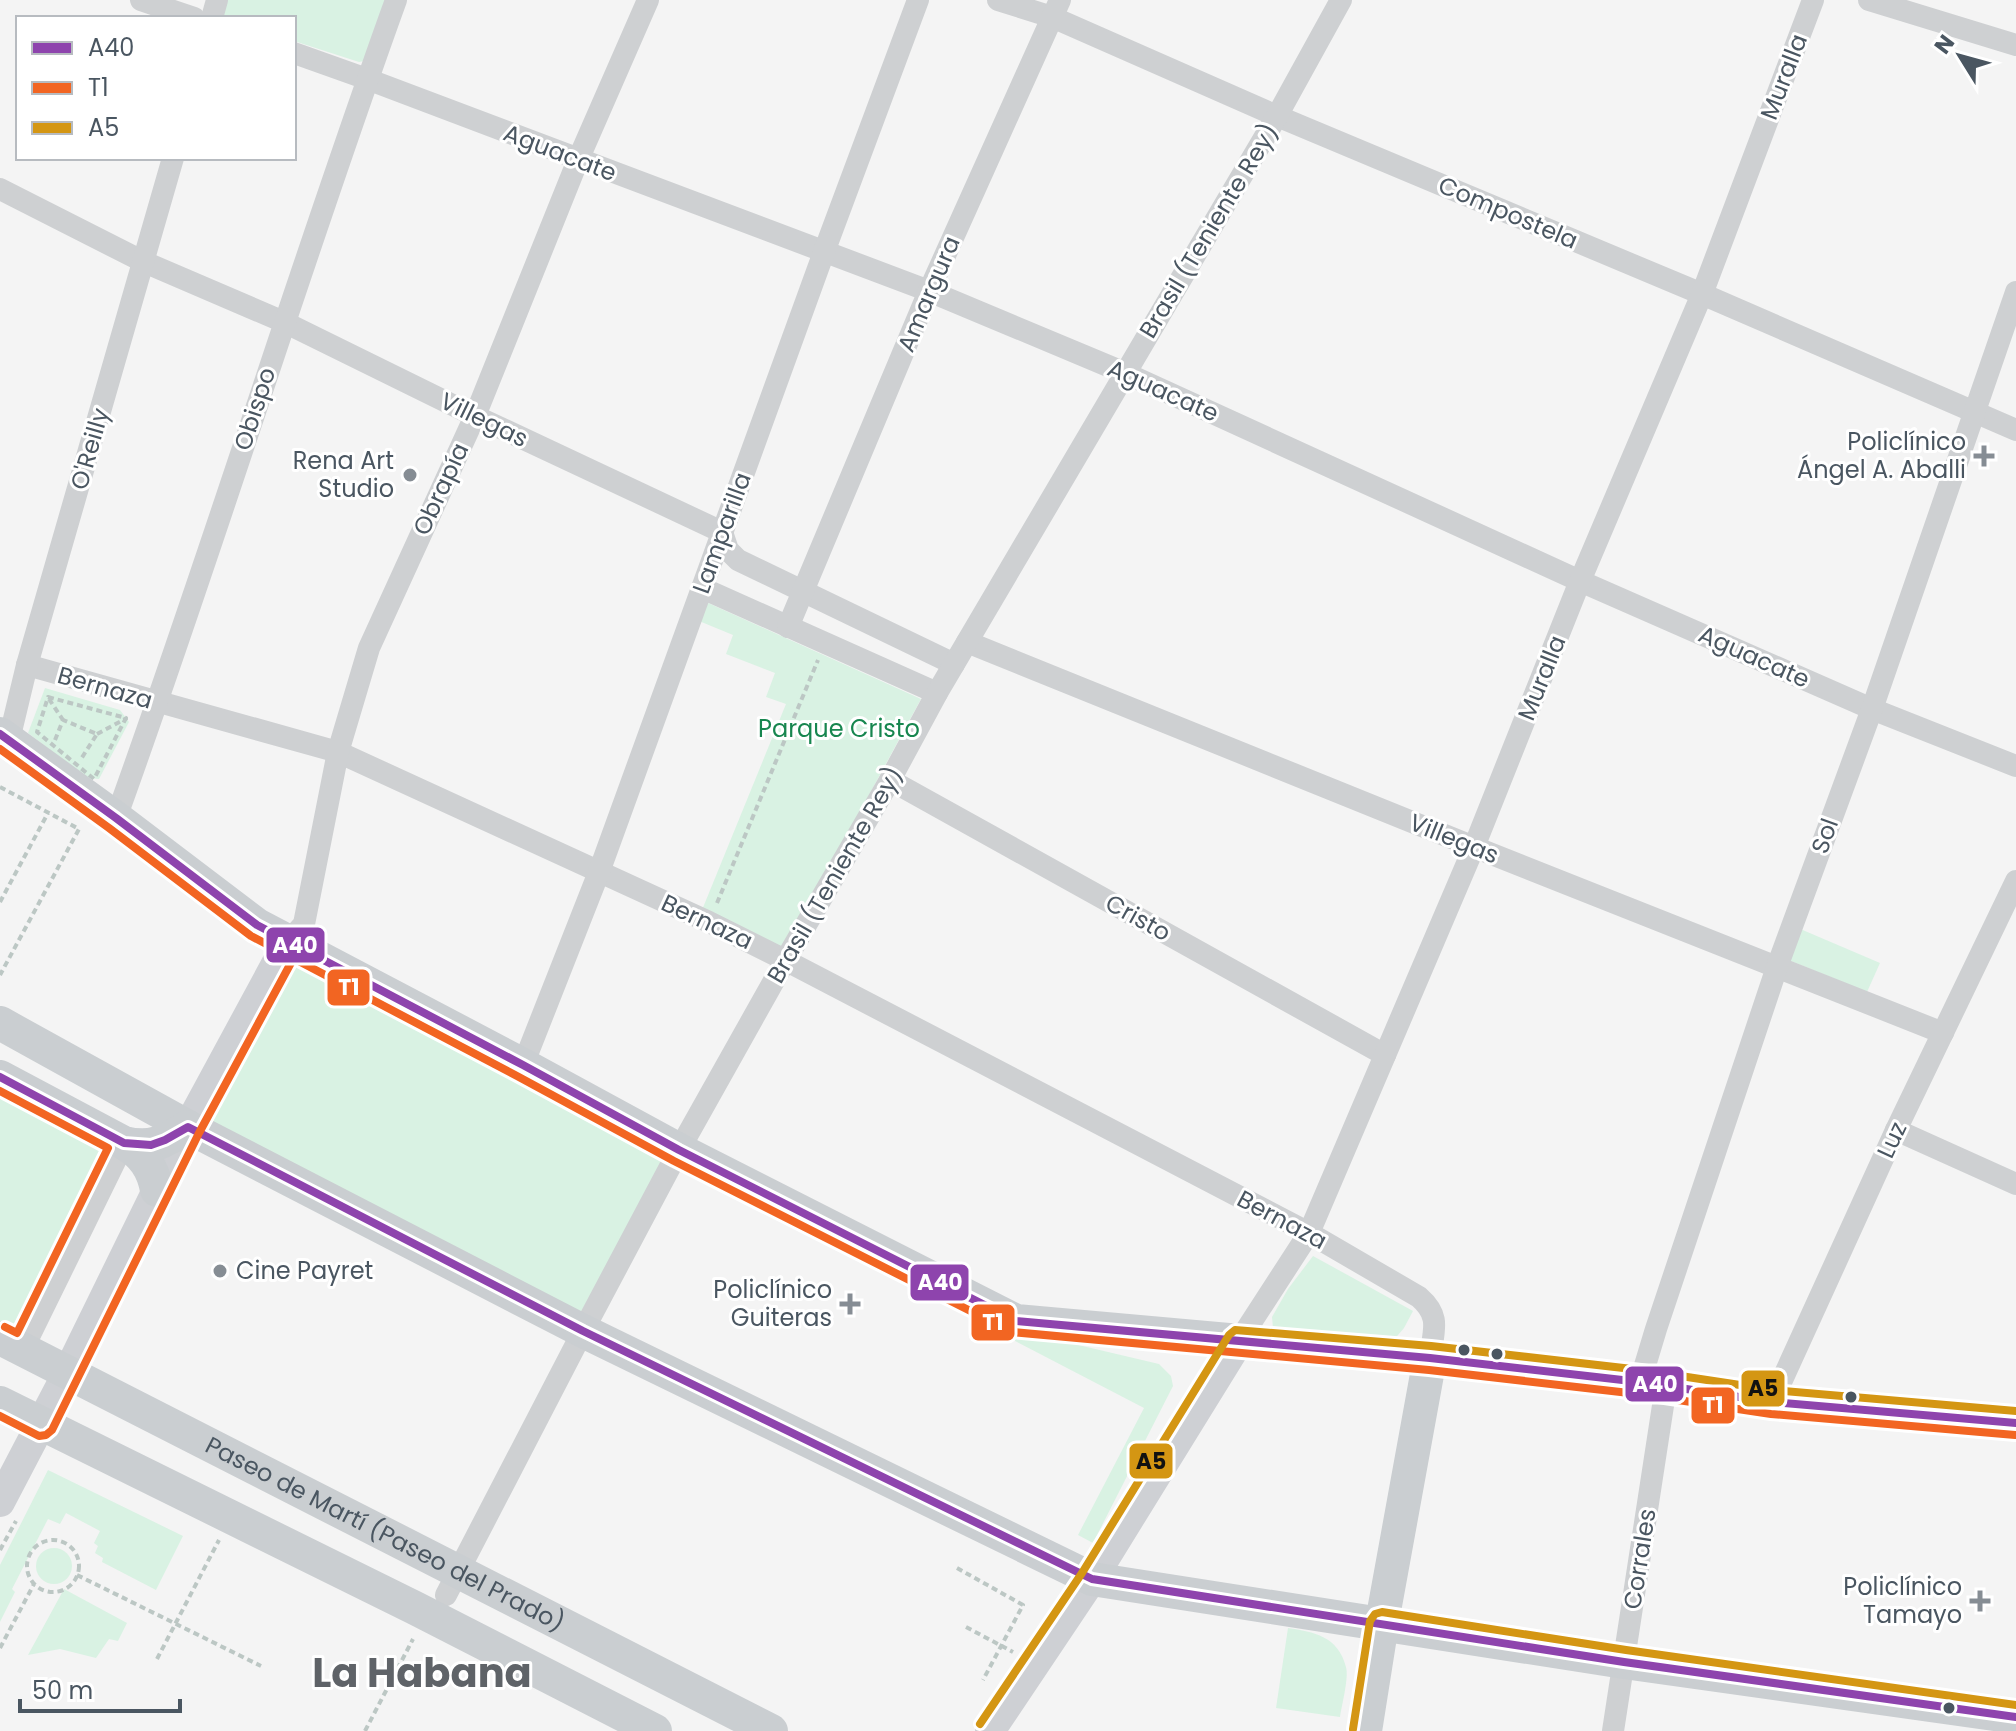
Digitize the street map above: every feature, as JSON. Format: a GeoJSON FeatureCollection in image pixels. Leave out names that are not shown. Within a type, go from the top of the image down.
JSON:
{"type":"FeatureCollection","features":[{"type":"Feature","properties":{"kind":"main road"},"geometry":{"type":"LineString","coordinates":[[4,737],[257,925],[679,1150],[1016,1321],[1430,1358],[1653,1384],[1772,1402],[2016,1423]]}},
{"type":"Feature","properties":{"kind":"main road"},"geometry":{"type":"LineString","coordinates":[[0,1023],[188,1127],[583,1331],[1092,1579],[1624,1662],[2016,1717]]}},
{"type":"Feature","properties":{"kind":"main road"},"geometry":{"type":"LineString","coordinates":[[0,1077],[134,1149],[151,1167],[157,1190]]}},
{"type":"Feature","properties":{"kind":"main road"},"geometry":{"type":"LineString","coordinates":[[124,1143],[153,1145],[188,1127]]}},
{"type":"Feature","properties":{"kind":"main road","name":"Paseo de Martí (Paseo del Prado)"},"geometry":{"type":"LineString","coordinates":[[11,1344],[74,1360],[448,1576],[523,1605],[771,1731]]}},
{"type":"Feature","properties":{"kind":"main road"},"geometry":{"type":"LineString","coordinates":[[1365,1731],[1430,1358]]}},
{"type":"Feature","properties":{"kind":"main road"},"geometry":{"type":"LineString","coordinates":[[0,1403],[414,1624],[499,1653],[655,1731]]}},
{"type":"Feature","properties":{"kind":"main road"},"geometry":{"type":"LineString","coordinates":[[414,1624],[424,1610],[441,1602],[448,1576]]}},
{"type":"Feature","properties":{"kind":"main road"},"geometry":{"type":"LineString","coordinates":[[499,1653],[489,1639],[493,1615],[507,1605],[523,1605]]}},
{"type":"Feature","properties":{"kind":"main road"},"geometry":{"type":"LineString","coordinates":[[1338,1617],[1363,1645],[1375,1670]]}},
{"type":"Feature","properties":{"kind":"street"},"geometry":{"type":"LineString","coordinates":[[141,0],[188,16]]}},
{"type":"Feature","properties":{"kind":"street","name":"Obispo"},"geometry":{"type":"LineString","coordinates":[[116,818],[396,0]]}},
{"type":"Feature","properties":{"kind":"street","name":"Obrapía"},"geometry":{"type":"LineString","coordinates":[[288,942],[304,924],[338,752],[369,648],[475,416],[578,160],[648,0]]}},
{"type":"Feature","properties":{"kind":"street","name":"Lamparilla"},"geometry":{"type":"LineString","coordinates":[[523,1065],[599,872],[918,0]]}},
{"type":"Feature","properties":{"kind":"street","name":"Compostela"},"geometry":{"type":"LineString","coordinates":[[998,0],[1056,8],[1277,116],[2016,430]]}},
{"type":"Feature","properties":{"kind":"street","name":"Brasil (Teniente Rey)"},"geometry":{"type":"LineString","coordinates":[[448,1576],[785,961],[937,693],[1277,116],[1341,0]]}},
{"type":"Feature","properties":{"kind":"street","name":"Muralla"},"geometry":{"type":"LineString","coordinates":[[1239,1341],[1309,1233],[1474,847],[1580,581],[1702,294],[1813,0]]}},
{"type":"Feature","properties":{"kind":"street"},"geometry":{"type":"LineString","coordinates":[[1869,0],[2016,45]]}},
{"type":"Feature","properties":{"kind":"street","name":"Amargura"},"geometry":{"type":"LineString","coordinates":[[788,627],[929,291],[1056,8]]}},
{"type":"Feature","properties":{"kind":"street","name":"Aguacate"},"geometry":{"type":"LineString","coordinates":[[296,54],[929,291],[1125,373],[1580,581],[1872,709],[2016,766]]}},
{"type":"Feature","properties":{"kind":"street","name":"O'Reilly"},"geometry":{"type":"LineString","coordinates":[[4,737],[172,160]]}},
{"type":"Feature","properties":{"kind":"street","name":"Villegas"},"geometry":{"type":"LineString","coordinates":[[0,189],[144,262],[284,322],[722,532],[728,550],[738,560],[954,664]]}},
{"type":"Feature","properties":{"kind":"street","name":"Sol"},"geometry":{"type":"LineString","coordinates":[[1653,1384],[1656,1329],[1777,967],[1872,709],[2016,292]]}},
{"type":"Feature","properties":{"kind":"street"},"geometry":{"type":"LineString","coordinates":[[700,594],[788,627],[937,693]]}},
{"type":"Feature","properties":{"kind":"street","name":"Villegas"},"geometry":{"type":"LineString","coordinates":[[967,642],[1943,1033]]}},
{"type":"Feature","properties":{"kind":"street","name":"Bernaza"},"geometry":{"type":"LineString","coordinates":[[27,665],[338,752],[709,922],[1309,1233],[1419,1297],[1430,1306],[1435,1319],[1430,1358]]}},
{"type":"Feature","properties":{"kind":"street","name":"Cristo"},"geometry":{"type":"LineString","coordinates":[[890,780],[1385,1055]]}},
{"type":"Feature","properties":{"kind":"street","name":"Luz"},"geometry":{"type":"LineString","coordinates":[[1772,1402],[1896,1130],[2016,881]]}},
{"type":"Feature","properties":{"kind":"street"},"geometry":{"type":"LineString","coordinates":[[0,1502],[42,1424],[188,1127],[288,942]]}},
{"type":"Feature","properties":{"kind":"street"},"geometry":{"type":"LineString","coordinates":[[1896,1130],[2016,1184]]}},
{"type":"Feature","properties":{"kind":"street"},"geometry":{"type":"LineString","coordinates":[[11,1344],[124,1143]]}},
{"type":"Feature","properties":{"kind":"street"},"geometry":{"type":"LineString","coordinates":[[990,1731],[1092,1579],[1239,1341]]}},
{"type":"Feature","properties":{"kind":"street","name":"Corrales"},"geometry":{"type":"LineString","coordinates":[[1613,1731],[1624,1662],[1653,1384]]}},
{"type":"Feature","properties":{"kind":"path"},"geometry":{"type":"LineString","coordinates":[[709,922],[824,643]]}},
{"type":"Feature","properties":{"kind":"path"},"geometry":{"type":"LineString","coordinates":[[48,697],[126,718],[94,779],[52,745],[37,732],[48,697]]}},
{"type":"Feature","properties":{"kind":"path"},"geometry":{"type":"LineString","coordinates":[[52,745],[63,720],[97,734],[77,765]]}},
{"type":"Feature","properties":{"kind":"path"},"geometry":{"type":"LineString","coordinates":[[0,787],[79,829],[0,975]]}},
{"type":"Feature","properties":{"kind":"path"},"geometry":{"type":"LineString","coordinates":[[0,902],[48,813]]}},
{"type":"Feature","properties":{"kind":"path"},"geometry":{"type":"LineString","coordinates":[[157,1659],[219,1540]]}},
{"type":"Feature","properties":{"kind":"path"},"geometry":{"type":"LineString","coordinates":[[60,1541],[74,1551],[79,1567],[77,1575],[58,1592],[41,1589],[29,1577],[27,1569],[31,1553],[44,1542],[60,1541]]}},
{"type":"Feature","properties":{"kind":"path"},"geometry":{"type":"LineString","coordinates":[[957,1568],[1023,1605],[983,1680]]}},
{"type":"Feature","properties":{"kind":"path"},"geometry":{"type":"LineString","coordinates":[[77,1575],[261,1666]]}},
{"type":"Feature","properties":{"kind":"path"},"geometry":{"type":"LineString","coordinates":[[0,1648],[34,1584]]}},
{"type":"Feature","properties":{"kind":"path"},"geometry":{"type":"LineString","coordinates":[[365,1731],[414,1624]]}},
{"type":"Feature","properties":{"kind":"path"},"geometry":{"type":"LineString","coordinates":[[966,1627],[1013,1652]]}},
{"type":"Feature","properties":{"kind":"green space"},"geometry":{"type":"Polygon","coordinates":[[[227,0],[385,0],[364,61],[359,62],[296,42],[296,16],[221,16],[227,0]]]}},
{"type":"Feature","properties":{"kind":"green space","name":"Parque Cristo"},"geometry":{"type":"Polygon","coordinates":[[[706,602],[921,699],[785,950],[702,910],[786,704],[766,697],[775,673],[726,654],[733,635],[699,621],[706,602]]]}},
{"type":"Feature","properties":{"kind":"green space"},"geometry":{"type":"Polygon","coordinates":[[[45,688],[120,710],[129,722],[99,779],[87,778],[28,733],[45,688]]]}},
{"type":"Feature","properties":{"kind":"green space"},"geometry":{"type":"Polygon","coordinates":[[[1798,928],[1880,963],[1867,992],[1786,959],[1798,928]]]}},
{"type":"Feature","properties":{"kind":"green space"},"geometry":{"type":"Polygon","coordinates":[[[295,956],[668,1152],[578,1318],[204,1125],[295,956]]]}},
{"type":"Feature","properties":{"kind":"green space"},"geometry":{"type":"Polygon","coordinates":[[[0,1092],[105,1141],[107,1164],[28,1315],[10,1327],[0,1322],[0,1092]]]}},
{"type":"Feature","properties":{"kind":"green space"},"geometry":{"type":"Polygon","coordinates":[[[1313,1256],[1413,1311],[1392,1342],[1273,1328],[1272,1317],[1313,1256]]]}},
{"type":"Feature","properties":{"kind":"green space"},"geometry":{"type":"Polygon","coordinates":[[[1019,1331],[1159,1364],[1171,1376],[1173,1386],[1093,1543],[1078,1535],[1144,1408],[1013,1340],[1019,1331]]]}},
{"type":"Feature","properties":{"kind":"green space"},"geometry":{"type":"Polygon","coordinates":[[[48,1470],[183,1536],[156,1590],[102,1562],[103,1558],[95,1553],[98,1546],[94,1543],[100,1531],[66,1513],[60,1524],[48,1519],[12,1589],[15,1592],[0,1622],[0,1565],[48,1470]]]}},
{"type":"Feature","properties":{"kind":"green space"},"geometry":{"type":"Polygon","coordinates":[[[54,1548],[66,1554],[72,1566],[66,1578],[54,1584],[42,1578],[36,1566],[42,1554],[54,1548]]]}},
{"type":"Feature","properties":{"kind":"green space"},"geometry":{"type":"Polygon","coordinates":[[[64,1589],[127,1623],[118,1641],[109,1639],[96,1658],[60,1649],[28,1655],[64,1589]]]}},
{"type":"Feature","properties":{"kind":"green space"},"geometry":{"type":"Polygon","coordinates":[[[1288,1628],[1324,1637],[1337,1648],[1346,1667],[1347,1678],[1340,1717],[1276,1708],[1288,1628]]]}},
{"type":"Feature","properties":{"kind":"transit line","name":"A40"},"geometry":{"type":"LineString","coordinates":[[0,734],[257,925],[679,1150],[1016,1321],[1430,1358],[1640,1382],[1772,1402],[2016,1423]]}},
{"type":"Feature","properties":{"kind":"transit line","name":"T1"},"geometry":{"type":"LineString","coordinates":[[0,749],[251,936],[674,1161],[1012,1332],[1429,1370],[1638,1394],[1771,1414],[2015,1435]]}},
{"type":"Feature","properties":{"kind":"transit line","name":"T1"},"geometry":{"type":"LineString","coordinates":[[0,1416],[39,1436],[52,1430],[199,1133],[299,948]]}},
{"type":"Feature","properties":{"kind":"transit line","name":"A40"},"geometry":{"type":"LineString","coordinates":[[0,1077],[124,1143],[151,1145],[188,1127],[583,1331],[1092,1579],[1624,1662],[2016,1717]]}},
{"type":"Feature","properties":{"kind":"transit line","name":"T1"},"geometry":{"type":"LineString","coordinates":[[0,1091],[108,1148],[17,1333],[5,1327]]}},
{"type":"Feature","properties":{"kind":"transit line","name":"A5"},"geometry":{"type":"LineString","coordinates":[[980,1724],[1082,1573],[1229,1335],[1235,1330],[1431,1346],[1641,1370],[1773,1390],[2016,1411]]}},
{"type":"Feature","properties":{"kind":"transit line","name":"A5"},"geometry":{"type":"LineString","coordinates":[[1353,1729],[1370,1621],[1375,1614],[1382,1612],[2016,1705]]}},
{"type":"Feature","properties":{"kind":"place","name":"Policlínico Ángel A. Aballi"},"geometry":{"type":"Point","coordinates":[1984,456]}},
{"type":"Feature","properties":{"kind":"place","name":"Rena Art Studio"},"geometry":{"type":"Point","coordinates":[410,475]}},
{"type":"Feature","properties":{"kind":"place","name":"Cine Payret"},"geometry":{"type":"Point","coordinates":[220,1271]}},
{"type":"Feature","properties":{"kind":"place","name":"Policlínico Guiteras"},"geometry":{"type":"Point","coordinates":[850,1304]}},
{"type":"Feature","properties":{"kind":"place","name":"Policlínico Tamayo"},"geometry":{"type":"Point","coordinates":[1980,1601]}},
{"type":"Feature","properties":{"kind":"district","name":"La Habana"},"geometry":{"type":"Point","coordinates":[422,1673]}}]}
